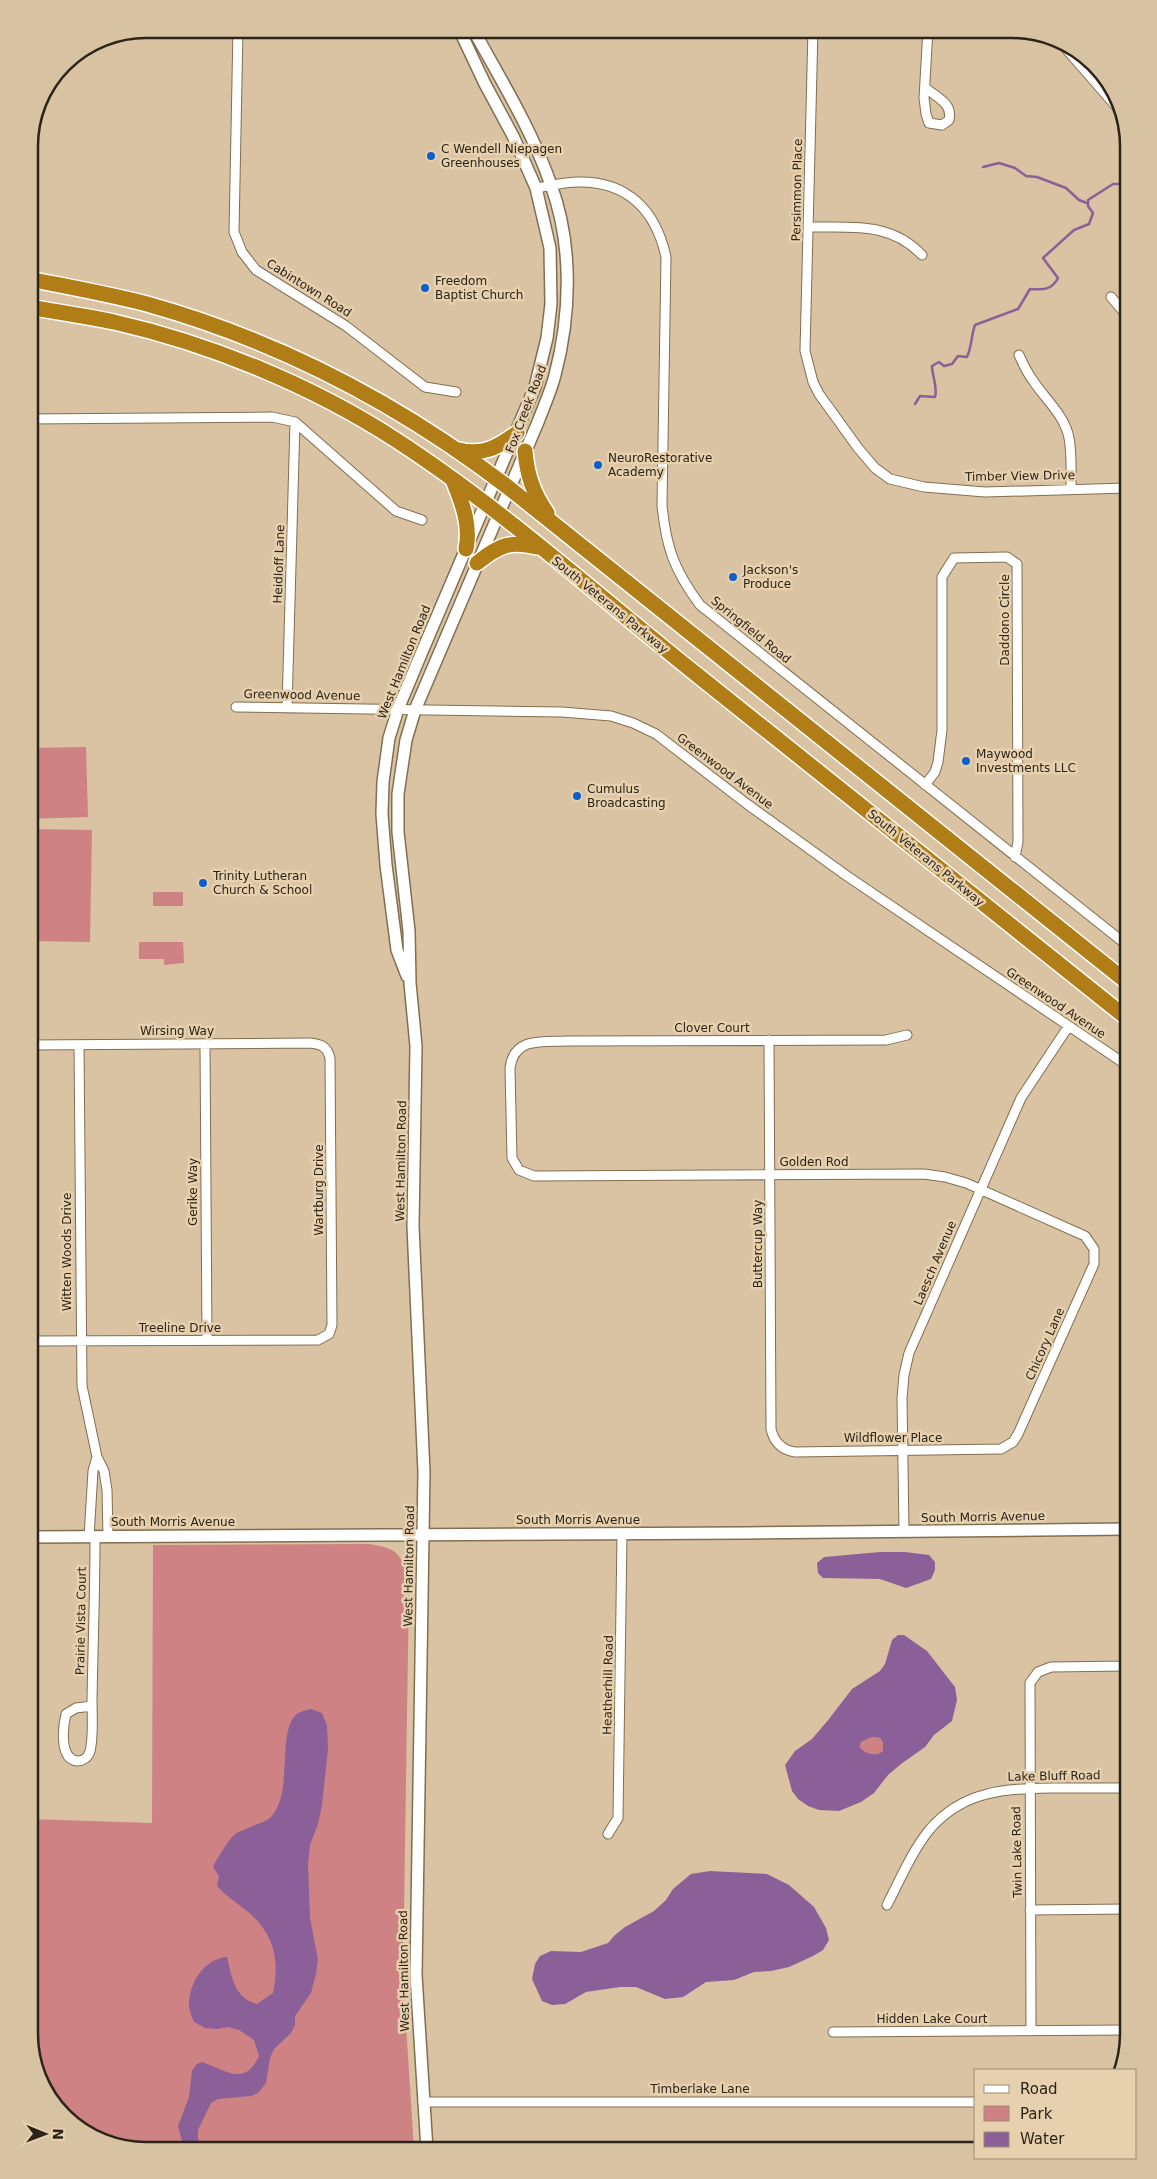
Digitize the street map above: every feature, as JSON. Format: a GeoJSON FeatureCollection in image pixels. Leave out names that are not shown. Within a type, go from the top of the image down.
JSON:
{"type":"FeatureCollection","features":[{"type":"Feature","properties":{"kind":"highway"},"geometry":{"type":"LineString","coordinates":[[38,282],[149,305],[254,340],[320,370],[410,419],[458,450],[557,526],[1120,978]]}},
{"type":"Feature","properties":{"kind":"highway","name":"South Veterans Parkway"},"geometry":{"type":"LineString","coordinates":[[38,309],[132,327],[196,346],[249,366],[343,409],[394,438],[452,479],[541,548],[704,681],[1120,1013]]}},
{"type":"Feature","properties":{"kind":"highway"},"geometry":{"type":"LineString","coordinates":[[458,450],[482,453],[496,448],[517,433]]}},
{"type":"Feature","properties":{"kind":"highway"},"geometry":{"type":"LineString","coordinates":[[525,451],[530,483],[537,499],[557,526]]}},
{"type":"Feature","properties":{"kind":"highway"},"geometry":{"type":"LineString","coordinates":[[452,479],[465,510],[468,524],[466,549]]}},
{"type":"Feature","properties":{"kind":"highway"},"geometry":{"type":"LineString","coordinates":[[477,563],[490,553],[510,544],[519,543],[541,548]]}},
{"type":"Feature","properties":{"kind":"main road","name":"Fox Creek Road"},"geometry":{"type":"LineString","coordinates":[[463,38],[513,136],[536,188],[550,248],[551,313],[542,363],[517,433],[503,484],[498,515]]}},
{"type":"Feature","properties":{"kind":"main road","name":"Fox Creek Road"},"geometry":{"type":"LineString","coordinates":[[478,38],[532,140],[552,186],[560,217],[567,265],[565,324],[555,377],[525,451],[503,484]]}},
{"type":"Feature","properties":{"kind":"main road","name":"West Hamilton Road"},"geometry":{"type":"LineString","coordinates":[[410,982],[397,950],[382,814],[385,761],[389,738],[398,710],[485,505],[503,484]]}},
{"type":"Feature","properties":{"kind":"main road","name":"West Hamilton Road"},"geometry":{"type":"LineString","coordinates":[[426,2141],[416,1975],[424,1535],[423,1434],[413,1236],[416,1046],[410,982],[409,931],[398,832],[398,794],[406,740],[415,710],[498,515]]}},
{"type":"Feature","properties":{"kind":"main road","name":"South Morris Avenue"},"geometry":{"type":"LineString","coordinates":[[38,1537],[1120,1529]]}},
{"type":"Feature","properties":{"kind":"street","name":"Cabintown Road"},"geometry":{"type":"LineString","coordinates":[[238,38],[234,232],[242,252],[256,270],[346,326],[425,387],[456,392]]}},
{"type":"Feature","properties":{"kind":"street","name":"Persimmon Place"},"geometry":{"type":"LineString","coordinates":[[805,351],[813,38]]}},
{"type":"Feature","properties":{"kind":"street"},"geometry":{"type":"LineString","coordinates":[[926,88],[928,38]]}},
{"type":"Feature","properties":{"kind":"street"},"geometry":{"type":"LineString","coordinates":[[1074,58],[1107,96]]}},
{"type":"Feature","properties":{"kind":"street","name":"Springfield Road"},"geometry":{"type":"LineString","coordinates":[[536,188],[579,182],[611,187],[624,192],[647,211],[655,224],[663,245],[666,282],[662,505],[665,533],[672,559],[684,583],[700,604],[726,627],[1120,940]]}},
{"type":"Feature","properties":{"kind":"street"},"geometry":{"type":"LineString","coordinates":[[808,227],[883,230],[900,236],[922,255]]}},
{"type":"Feature","properties":{"kind":"street"},"geometry":{"type":"LineString","coordinates":[[1111,297],[1120,308]]}},
{"type":"Feature","properties":{"kind":"street","name":"Timber View Drive"},"geometry":{"type":"LineString","coordinates":[[805,351],[813,382],[819,394],[858,448],[875,468],[890,479],[924,487],[985,492],[1120,488]]}},
{"type":"Feature","properties":{"kind":"street"},"geometry":{"type":"LineString","coordinates":[[1019,355],[1033,382],[1066,427],[1071,455],[1071,488]]}},
{"type":"Feature","properties":{"kind":"street"},"geometry":{"type":"LineString","coordinates":[[38,419],[272,417],[295,422],[396,511],[422,520]]}},
{"type":"Feature","properties":{"kind":"street","name":"Heidloff Lane"},"geometry":{"type":"LineString","coordinates":[[287,708],[295,422]]}},
{"type":"Feature","properties":{"kind":"street","name":"Daddono Circle"},"geometry":{"type":"LineString","coordinates":[[925,785],[935,772],[940,749],[942,577],[954,558],[1007,557],[1017,564],[1018,842],[1015,857]]}},
{"type":"Feature","properties":{"kind":"street","name":"Greenwood Avenue"},"geometry":{"type":"LineString","coordinates":[[236,707],[588,713],[611,716],[643,727],[660,737],[747,804],[863,887],[1120,1061]]}},
{"type":"Feature","properties":{"kind":"street","name":"Laesch Avenue"},"geometry":{"type":"LineString","coordinates":[[904,1531],[902,1387],[909,1353],[1021,1098],[1068,1027]]}},
{"type":"Feature","properties":{"kind":"street","name":"Clover Court"},"geometry":{"type":"LineString","coordinates":[[519,1170],[513,1162],[511,1154],[511,1060],[519,1049],[531,1042],[886,1040],[907,1035]]}},
{"type":"Feature","properties":{"kind":"street","name":"Buttercup Way"},"geometry":{"type":"LineString","coordinates":[[769,1040],[772,1429],[774,1439],[779,1445]]}},
{"type":"Feature","properties":{"kind":"street","name":"Witten Woods Drive"},"geometry":{"type":"LineString","coordinates":[[79,1044],[80,1341],[82,1386],[97,1457],[104,1470],[107,1490],[108,1536]]}},
{"type":"Feature","properties":{"kind":"street","name":"Gerike Way"},"geometry":{"type":"LineString","coordinates":[[205,1044],[207,1340]]}},
{"type":"Feature","properties":{"kind":"street","name":"Wirsing Way"},"geometry":{"type":"LineString","coordinates":[[38,1045],[318,1044],[325,1047]]}},
{"type":"Feature","properties":{"kind":"street","name":"Wartburg Drive"},"geometry":{"type":"LineString","coordinates":[[325,1047],[330,1058],[332,1325],[328,1334]]}},
{"type":"Feature","properties":{"kind":"street","name":"Golden Rod"},"geometry":{"type":"LineString","coordinates":[[519,1170],[534,1176],[924,1174],[956,1180],[981,1190],[1085,1236],[1093,1247]]}},
{"type":"Feature","properties":{"kind":"street","name":"Chicory Lane"},"geometry":{"type":"LineString","coordinates":[[1008,1446],[1018,1434],[1094,1264],[1093,1247]]}},
{"type":"Feature","properties":{"kind":"street","name":"Treeline Drive"},"geometry":{"type":"LineString","coordinates":[[38,1341],[318,1340],[328,1334]]}},
{"type":"Feature","properties":{"kind":"street","name":"Wildflower Place"},"geometry":{"type":"LineString","coordinates":[[779,1445],[795,1452],[996,1450],[1008,1446]]}},
{"type":"Feature","properties":{"kind":"street","name":"Witten Woods Drive"},"geometry":{"type":"LineString","coordinates":[[92,1537],[93,1471],[97,1457]]}},
{"type":"Feature","properties":{"kind":"street","name":"Heatherhill Road"},"geometry":{"type":"LineString","coordinates":[[608,1834],[618,1818],[622,1534]]}},
{"type":"Feature","properties":{"kind":"street","name":"Prairie Vista Court"},"geometry":{"type":"LineString","coordinates":[[92,1537],[92,1706],[89,1754],[80,1761],[74,1761],[69,1758],[65,1749],[66,1714],[76,1708],[92,1706]]}},
{"type":"Feature","properties":{"kind":"street","name":"Twin Lake Road"},"geometry":{"type":"LineString","coordinates":[[1031,2031],[1029,1687],[1035,1675],[1050,1667],[1120,1666]]}},
{"type":"Feature","properties":{"kind":"street","name":"Lake Bluff Road"},"geometry":{"type":"LineString","coordinates":[[887,1905],[924,1837],[944,1815],[961,1804],[983,1794],[1007,1789],[1120,1788]]}},
{"type":"Feature","properties":{"kind":"street"},"geometry":{"type":"LineString","coordinates":[[1030,1910],[1120,1909]]}},
{"type":"Feature","properties":{"kind":"street","name":"Hidden Lake Court"},"geometry":{"type":"LineString","coordinates":[[833,2032],[1120,2030]]}},
{"type":"Feature","properties":{"kind":"street","name":"Timberlake Lane"},"geometry":{"type":"LineString","coordinates":[[423,2102],[974,2102]]}},
{"type":"Feature","properties":{"kind":"green space"},"geometry":{"type":"Polygon","coordinates":[[[86,747],[88,817],[38,819],[38,748],[86,747]]]}},
{"type":"Feature","properties":{"kind":"green space"},"geometry":{"type":"Polygon","coordinates":[[[38,829],[92,830],[90,942],[38,941],[38,829]]]}},
{"type":"Feature","properties":{"kind":"green space"},"geometry":{"type":"Polygon","coordinates":[[[153,892],[183,892],[183,906],[153,906],[153,892]]]}},
{"type":"Feature","properties":{"kind":"green space"},"geometry":{"type":"Polygon","coordinates":[[[139,942],[183,942],[184,963],[164,965],[164,959],[139,959],[139,942]]]}},
{"type":"Feature","properties":{"kind":"green space"},"geometry":{"type":"Polygon","coordinates":[[[368,1544],[387,1548],[398,1555],[404,1566],[409,1585],[403,1977],[413,2141],[139,2141],[104,2133],[80,2119],[68,2109],[52,2087],[46,2075],[41,2061],[38,2040],[38,1819],[152,1823],[153,1545],[368,1544]]]}},
{"type":"Feature","properties":{"kind":"green space"},"geometry":{"type":"Polygon","coordinates":[[[872,1737],[880,1738],[883,1743],[883,1751],[871,1754],[860,1748],[861,1742],[872,1737]]]}},
{"type":"Feature","properties":{"kind":"water"},"geometry":{"type":"Polygon","coordinates":[[[880,1552],[905,1552],[929,1555],[935,1562],[935,1570],[931,1579],[906,1588],[880,1579],[823,1578],[818,1573],[817,1563],[824,1557],[880,1552]]]}},
{"type":"Feature","properties":{"kind":"water"},"geometry":{"type":"Polygon","coordinates":[[[898,1635],[904,1635],[927,1651],[955,1687],[957,1700],[952,1721],[934,1735],[925,1747],[888,1775],[874,1793],[861,1802],[839,1811],[819,1810],[808,1806],[798,1799],[792,1791],[785,1765],[795,1751],[812,1739],[852,1689],[880,1671],[885,1664],[892,1640],[898,1635]],[[872,1737],[861,1742],[860,1748],[871,1754],[880,1753],[883,1751],[883,1743],[880,1738],[872,1737]]]}},
{"type":"Feature","properties":{"kind":"water"},"geometry":{"type":"Polygon","coordinates":[[[311,1709],[322,1713],[327,1725],[328,1749],[322,1805],[318,1824],[310,1845],[308,1864],[310,1918],[318,1959],[311,1993],[295,2016],[295,2025],[291,2033],[274,2049],[270,2058],[266,2083],[258,2093],[251,2096],[218,2099],[211,2103],[198,2130],[199,2141],[182,2141],[178,2126],[189,2097],[192,2071],[197,2064],[202,2062],[226,2072],[240,2074],[253,2066],[259,2056],[254,2040],[239,2030],[228,2027],[217,2029],[205,2028],[194,2022],[189,2007],[189,1999],[194,1982],[204,1968],[218,1959],[227,1957],[235,1986],[243,1997],[257,2004],[273,1993],[276,1969],[273,1948],[269,1938],[256,1919],[217,1886],[219,1876],[213,1867],[234,1835],[266,1820],[277,1808],[284,1780],[287,1734],[294,1717],[311,1709]]]}},
{"type":"Feature","properties":{"kind":"water"},"geometry":{"type":"Polygon","coordinates":[[[710,1871],[767,1874],[789,1885],[814,1907],[826,1928],[829,1940],[823,1950],[789,1967],[754,1972],[734,1980],[706,1982],[683,1997],[665,1999],[636,1987],[620,1987],[586,1992],[565,2004],[552,2005],[542,2001],[532,1979],[535,1964],[540,1956],[551,1951],[581,1952],[608,1943],[625,1927],[654,1911],[666,1900],[673,1889],[691,1874],[710,1871]]]}},
{"type":"Feature","properties":{"kind":"waterway"},"geometry":{"type":"LineString","coordinates":[[983,167],[999,163],[1015,168],[1026,176],[1037,177],[1066,188],[1079,200],[1087,203]]}},
{"type":"Feature","properties":{"kind":"waterway"},"geometry":{"type":"LineString","coordinates":[[915,404],[920,396],[935,397],[936,389],[932,366],[939,362],[944,366],[952,364],[958,356],[967,357],[975,325],[1018,309],[1030,289],[1047,288],[1056,282],[1058,278],[1043,258],[1074,230],[1089,224],[1093,213],[1088,206],[1088,200],[1113,184],[1120,184]]}},
{"type":"Feature","properties":{"kind":"place","name":"C Wendell Niepagen Greenhouses"},"geometry":{"type":"Point","coordinates":[431,156]}},
{"type":"Feature","properties":{"kind":"place","name":"Freedom Baptist Church"},"geometry":{"type":"Point","coordinates":[425,288]}},
{"type":"Feature","properties":{"kind":"place","name":"NeuroRestorative Academy"},"geometry":{"type":"Point","coordinates":[598,465]}},
{"type":"Feature","properties":{"kind":"place","name":"Jackson's Produce"},"geometry":{"type":"Point","coordinates":[733,577]}},
{"type":"Feature","properties":{"kind":"place","name":"Maywood Investments LLC"},"geometry":{"type":"Point","coordinates":[966,761]}},
{"type":"Feature","properties":{"kind":"place","name":"Cumulus Broadcasting"},"geometry":{"type":"Point","coordinates":[577,796]}},
{"type":"Feature","properties":{"kind":"place","name":"Trinity Lutheran Church & School"},"geometry":{"type":"Point","coordinates":[203,883]}}]}
